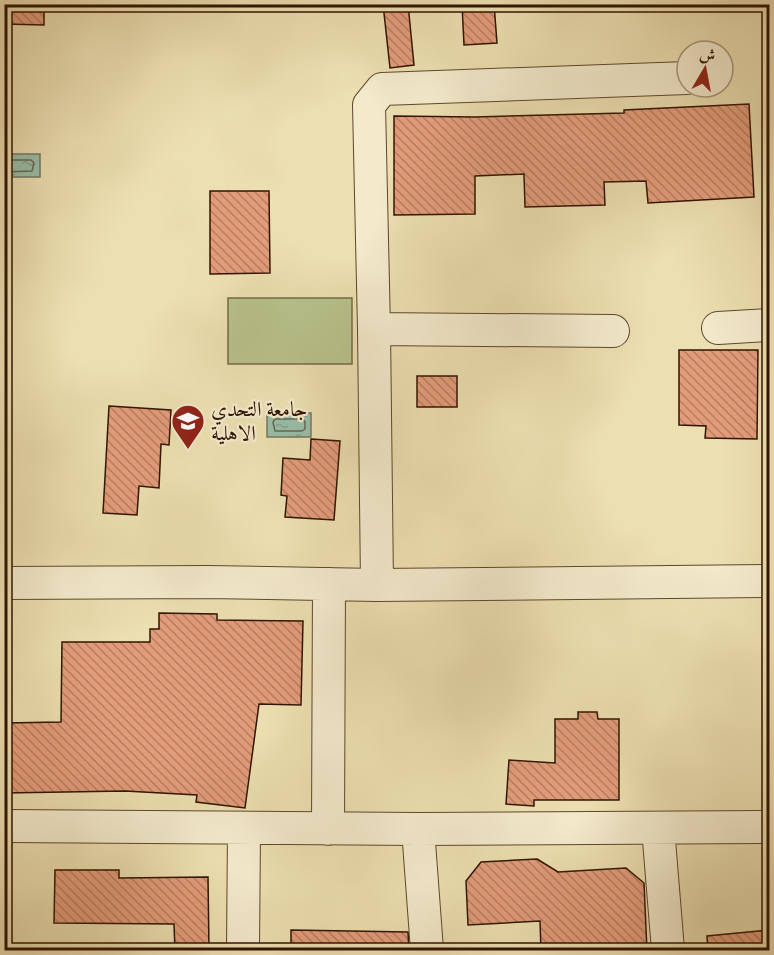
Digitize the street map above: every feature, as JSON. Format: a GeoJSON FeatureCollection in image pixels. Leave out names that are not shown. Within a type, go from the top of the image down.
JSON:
{"type":"FeatureCollection","features":[{"type":"Feature","properties":{"kind":"street"},"geometry":{"type":"LineString","coordinates":[[377,585],[369,105],[381,89],[675,78]]}},
{"type":"Feature","properties":{"kind":"street"},"geometry":{"type":"LineString","coordinates":[[718,328],[770,325]]}},
{"type":"Feature","properties":{"kind":"street"},"geometry":{"type":"LineString","coordinates":[[374,329],[613,331]]}},
{"type":"Feature","properties":{"kind":"street"},"geometry":{"type":"LineString","coordinates":[[4,583],[207,582],[377,585],[770,581]]}},
{"type":"Feature","properties":{"kind":"street"},"geometry":{"type":"LineString","coordinates":[[328,829],[329,584]]}},
{"type":"Feature","properties":{"kind":"street"},"geometry":{"type":"LineString","coordinates":[[4,826],[244,829],[770,827]]}},
{"type":"Feature","properties":{"kind":"street"},"geometry":{"type":"LineString","coordinates":[[658,828],[668,951]]}},
{"type":"Feature","properties":{"kind":"street"},"geometry":{"type":"LineString","coordinates":[[243,951],[244,829]]}},
{"type":"Feature","properties":{"kind":"street"},"geometry":{"type":"LineString","coordinates":[[418,829],[427,951]]}},
{"type":"Feature","properties":{"kind":"green space"},"geometry":{"type":"Polygon","coordinates":[[[228,298],[352,298],[352,364],[228,364],[228,298]]]}},
{"type":"Feature","properties":{"kind":"water"},"geometry":{"type":"Polygon","coordinates":[[[5,154],[40,154],[40,177],[5,177],[5,154]]]}},
{"type":"Feature","properties":{"kind":"water"},"geometry":{"type":"Polygon","coordinates":[[[267,413],[311,413],[311,437],[267,437],[267,413]]]}},
{"type":"Feature","properties":{"kind":"building"},"geometry":{"type":"Polygon","coordinates":[[[4,4],[44,4],[44,25],[4,24],[4,4]]]}},
{"type":"Feature","properties":{"kind":"building"},"geometry":{"type":"Polygon","coordinates":[[[383,4],[408,4],[414,65],[390,68],[383,4]]]}},
{"type":"Feature","properties":{"kind":"building"},"geometry":{"type":"Polygon","coordinates":[[[462,4],[494,4],[497,43],[464,45],[462,4]]]}},
{"type":"Feature","properties":{"kind":"building"},"geometry":{"type":"Polygon","coordinates":[[[749,104],[754,197],[648,203],[646,181],[604,182],[605,205],[525,207],[524,174],[475,176],[475,214],[394,215],[394,116],[475,117],[624,113],[624,110],[749,104]]]}},
{"type":"Feature","properties":{"kind":"building"},"geometry":{"type":"Polygon","coordinates":[[[210,191],[269,191],[270,273],[210,274],[210,191]]]}},
{"type":"Feature","properties":{"kind":"building"},"geometry":{"type":"Polygon","coordinates":[[[679,350],[758,350],[757,439],[705,438],[706,426],[679,425],[679,350]]]}},
{"type":"Feature","properties":{"kind":"building"},"geometry":{"type":"Polygon","coordinates":[[[417,376],[457,376],[457,407],[417,407],[417,376]]]}},
{"type":"Feature","properties":{"kind":"building"},"geometry":{"type":"Polygon","coordinates":[[[109,406],[171,410],[169,445],[161,444],[159,488],[139,486],[137,515],[103,513],[109,406]]]}},
{"type":"Feature","properties":{"kind":"building"},"geometry":{"type":"Polygon","coordinates":[[[311,439],[340,441],[334,520],[285,517],[287,496],[281,495],[283,458],[310,460],[311,439]]]}},
{"type":"Feature","properties":{"kind":"building"},"geometry":{"type":"Polygon","coordinates":[[[159,613],[217,614],[217,620],[303,621],[301,705],[259,704],[245,808],[196,802],[197,795],[125,791],[4,793],[4,723],[61,722],[62,642],[150,642],[150,629],[159,629],[159,613]]]}},
{"type":"Feature","properties":{"kind":"building"},"geometry":{"type":"Polygon","coordinates":[[[578,712],[597,712],[598,719],[619,719],[619,800],[534,800],[534,806],[506,804],[509,760],[555,763],[555,719],[578,719],[578,712]]]}},
{"type":"Feature","properties":{"kind":"building"},"geometry":{"type":"Polygon","coordinates":[[[537,859],[558,872],[626,868],[644,883],[647,951],[541,951],[540,921],[468,925],[466,881],[481,862],[537,859]]]}},
{"type":"Feature","properties":{"kind":"building"},"geometry":{"type":"Polygon","coordinates":[[[55,870],[119,870],[119,878],[208,877],[209,951],[175,951],[174,924],[54,923],[55,870]]]}},
{"type":"Feature","properties":{"kind":"building"},"geometry":{"type":"Polygon","coordinates":[[[291,930],[408,932],[409,951],[291,951],[291,930]]]}},
{"type":"Feature","properties":{"kind":"building"},"geometry":{"type":"Polygon","coordinates":[[[770,930],[770,951],[708,951],[707,936],[770,930]]]}},
{"type":"Feature","properties":{"kind":"place","name":"جامعة التحدي الاهلية"},"geometry":{"type":"Point","coordinates":[188,450]}}]}
